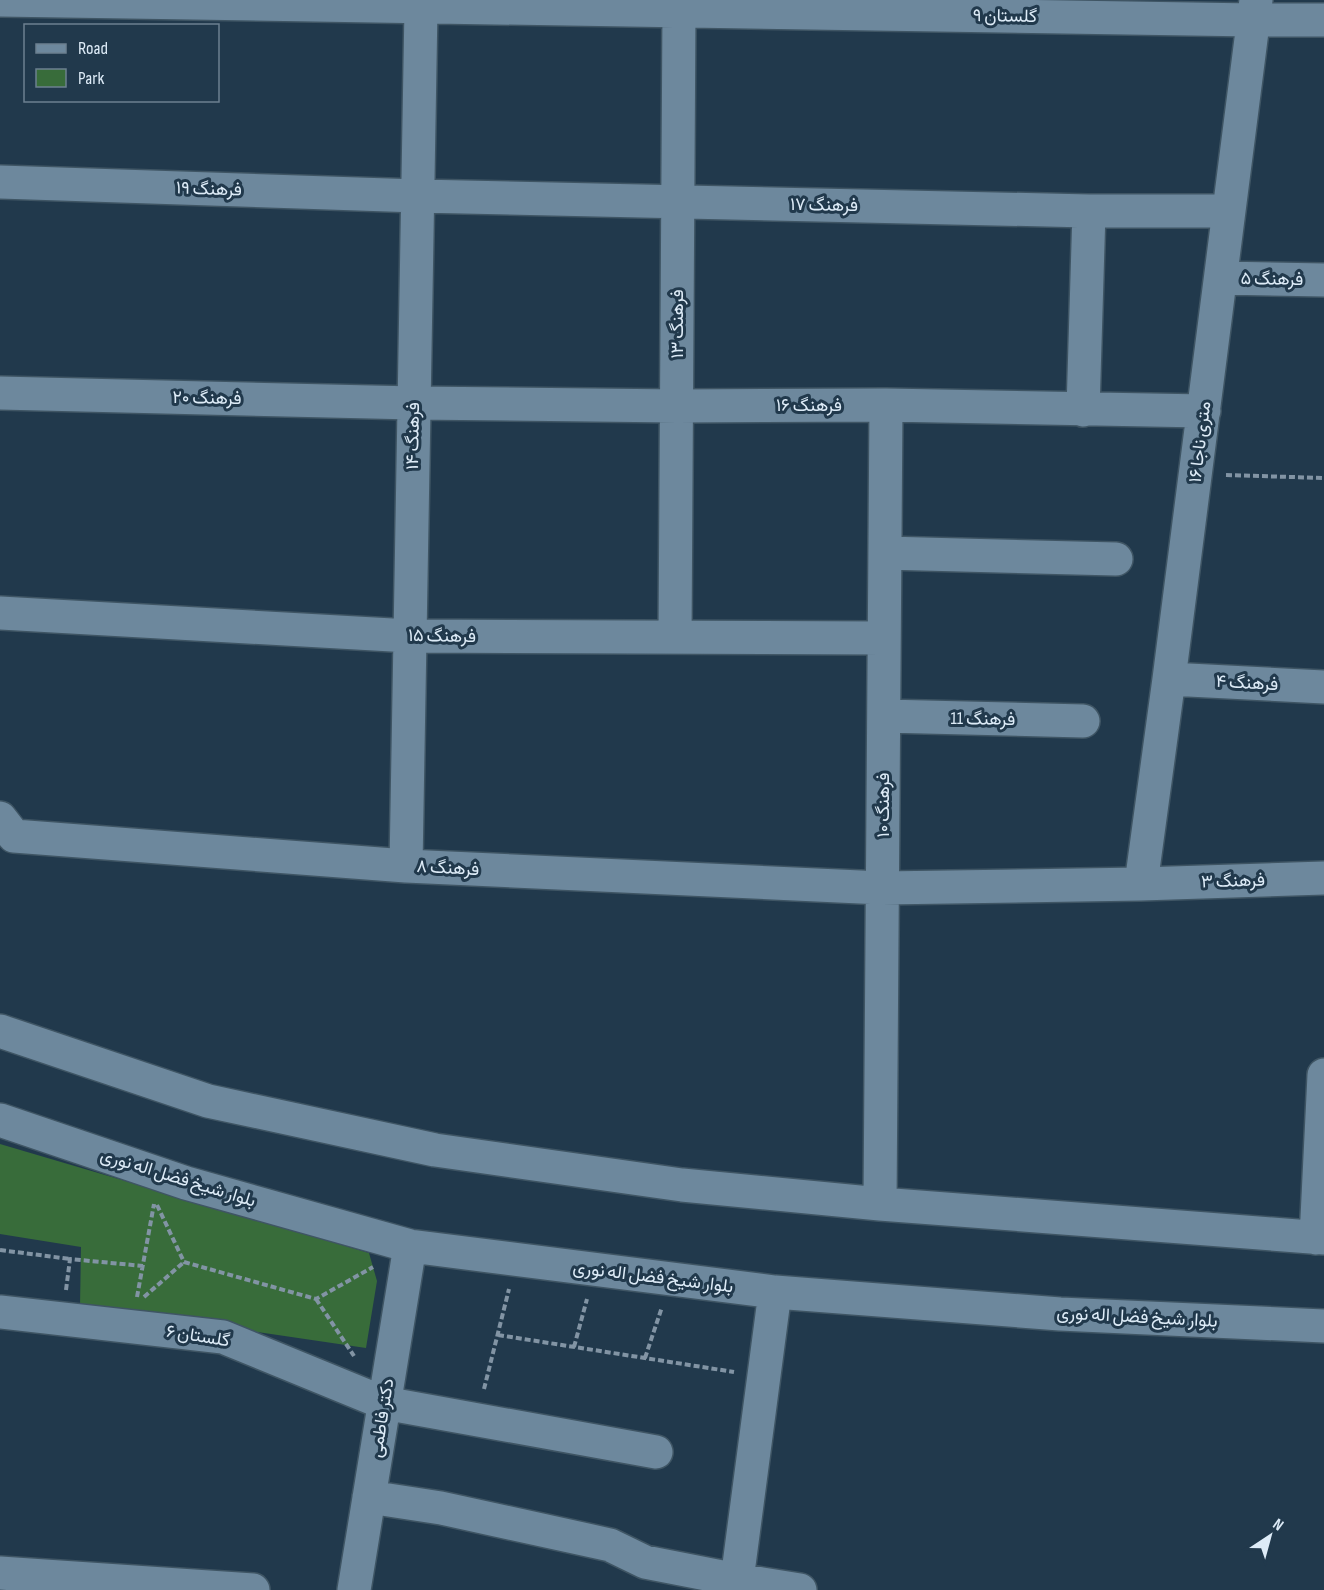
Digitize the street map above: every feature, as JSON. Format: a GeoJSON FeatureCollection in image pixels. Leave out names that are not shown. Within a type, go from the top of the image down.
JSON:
{"type":"FeatureCollection","features":[{"type":"Feature","properties":{"kind":"street","name":"گلستان ۹"},"geometry":{"type":"LineString","coordinates":[[0,0],[267,2],[421,7],[529,4],[679,11],[767,6],[1255,10],[1324,20]]}},
{"type":"Feature","properties":{"kind":"street","name":"فرهنگ ۱۴"},"geometry":{"type":"LineString","coordinates":[[406,866],[421,7]]}},
{"type":"Feature","properties":{"kind":"street","name":"۱۶ متری ناجا"},"geometry":{"type":"LineString","coordinates":[[1142,884],[1255,10]]}},
{"type":"Feature","properties":{"kind":"street","name":"فرهنگ ۱۳"},"geometry":{"type":"LineString","coordinates":[[675,637],[679,11]]}},
{"type":"Feature","properties":{"kind":"street","name":"فرهنگ ۱۹"},"geometry":{"type":"LineString","coordinates":[[0,182],[418,196]]}},
{"type":"Feature","properties":{"kind":"street","name":"فرهنگ ۱۷"},"geometry":{"type":"LineString","coordinates":[[418,196],[1089,211],[1229,211]]}},
{"type":"Feature","properties":{"kind":"street"},"geometry":{"type":"LineString","coordinates":[[1083,410],[1089,211]]}},
{"type":"Feature","properties":{"kind":"street","name":"فرهنگ ۵"},"geometry":{"type":"LineString","coordinates":[[1221,278],[1324,280]]}},
{"type":"Feature","properties":{"kind":"street","name":"فرهنگ ۲۰"},"geometry":{"type":"LineString","coordinates":[[0,393],[414,403]]}},
{"type":"Feature","properties":{"kind":"street","name":"فرهنگ ۱۶"},"geometry":{"type":"LineString","coordinates":[[414,403],[677,406],[886,405],[1204,411]]}},
{"type":"Feature","properties":{"kind":"street","name":"فرهنگ ۱۰"},"geometry":{"type":"LineString","coordinates":[[880,1204],[886,405]]}},
{"type":"Feature","properties":{"kind":"street"},"geometry":{"type":"LineString","coordinates":[[885,553],[1116,559]]}},
{"type":"Feature","properties":{"kind":"street","name":"فرهنگ ۱۵"},"geometry":{"type":"LineString","coordinates":[[0,613],[410,636],[884,638]]}},
{"type":"Feature","properties":{"kind":"street","name":"فرهنگ ۴"},"geometry":{"type":"LineString","coordinates":[[1170,679],[1324,687]]}},
{"type":"Feature","properties":{"kind":"street","name":"فرهنگ 11"},"geometry":{"type":"LineString","coordinates":[[884,716],[1083,721]]}},
{"type":"Feature","properties":{"kind":"street","name":"فرهنگ ۸"},"geometry":{"type":"LineString","coordinates":[[7,827],[406,866],[882,888],[1142,884]]}},
{"type":"Feature","properties":{"kind":"street","name":"فرهنگ ۳"},"geometry":{"type":"LineString","coordinates":[[1142,884],[1324,878]]}},
{"type":"Feature","properties":{"kind":"street"},"geometry":{"type":"LineString","coordinates":[[0,1031],[208,1101],[435,1150],[682,1185],[880,1204],[1320,1238],[1324,1075]]}},
{"type":"Feature","properties":{"kind":"street","name":"بلوار شیخ فضل اله نوری"},"geometry":{"type":"LineString","coordinates":[[0,1120],[186,1183],[410,1246],[775,1292],[1060,1314],[1324,1326]]}},
{"type":"Feature","properties":{"kind":"street","name":"دکتر فاطمی"},"geometry":{"type":"LineString","coordinates":[[354,1590],[410,1246]]}},
{"type":"Feature","properties":{"kind":"street"},"geometry":{"type":"LineString","coordinates":[[737,1580],[775,1292]]}},
{"type":"Feature","properties":{"kind":"street","name":"گلستان ۶"},"geometry":{"type":"LineString","coordinates":[[0,1312],[223,1336],[384,1403],[656,1452]]}},
{"type":"Feature","properties":{"kind":"street"},"geometry":{"type":"LineString","coordinates":[[369,1497],[441,1508],[610,1545],[641,1576],[737,1580],[800,1590]]}},
{"type":"Feature","properties":{"kind":"street"},"geometry":{"type":"LineString","coordinates":[[0,1573],[253,1590]]}},
{"type":"Feature","properties":{"kind":"path"},"geometry":{"type":"LineString","coordinates":[[1196,474],[1324,478]]}},
{"type":"Feature","properties":{"kind":"path"},"geometry":{"type":"LineString","coordinates":[[184,1262],[136,1304],[155,1200],[184,1262],[316,1299],[360,1365]]}},
{"type":"Feature","properties":{"kind":"path"},"geometry":{"type":"LineString","coordinates":[[316,1299],[410,1246]]}},
{"type":"Feature","properties":{"kind":"path"},"geometry":{"type":"LineString","coordinates":[[0,1250],[143,1266]]}},
{"type":"Feature","properties":{"kind":"path"},"geometry":{"type":"LineString","coordinates":[[62,1319],[70,1259]]}},
{"type":"Feature","properties":{"kind":"path"},"geometry":{"type":"LineString","coordinates":[[476,1419],[517,1259]]}},
{"type":"Feature","properties":{"kind":"path"},"geometry":{"type":"LineString","coordinates":[[574,1347],[595,1269]]}},
{"type":"Feature","properties":{"kind":"path"},"geometry":{"type":"LineString","coordinates":[[645,1358],[671,1279]]}},
{"type":"Feature","properties":{"kind":"path"},"geometry":{"type":"LineString","coordinates":[[498,1335],[764,1376]]}},
{"type":"Feature","properties":{"kind":"green space"},"geometry":{"type":"Polygon","coordinates":[[[0,1144],[369,1253],[377,1281],[366,1348],[80,1306],[81,1247],[0,1234],[0,1144]]]}}]}
